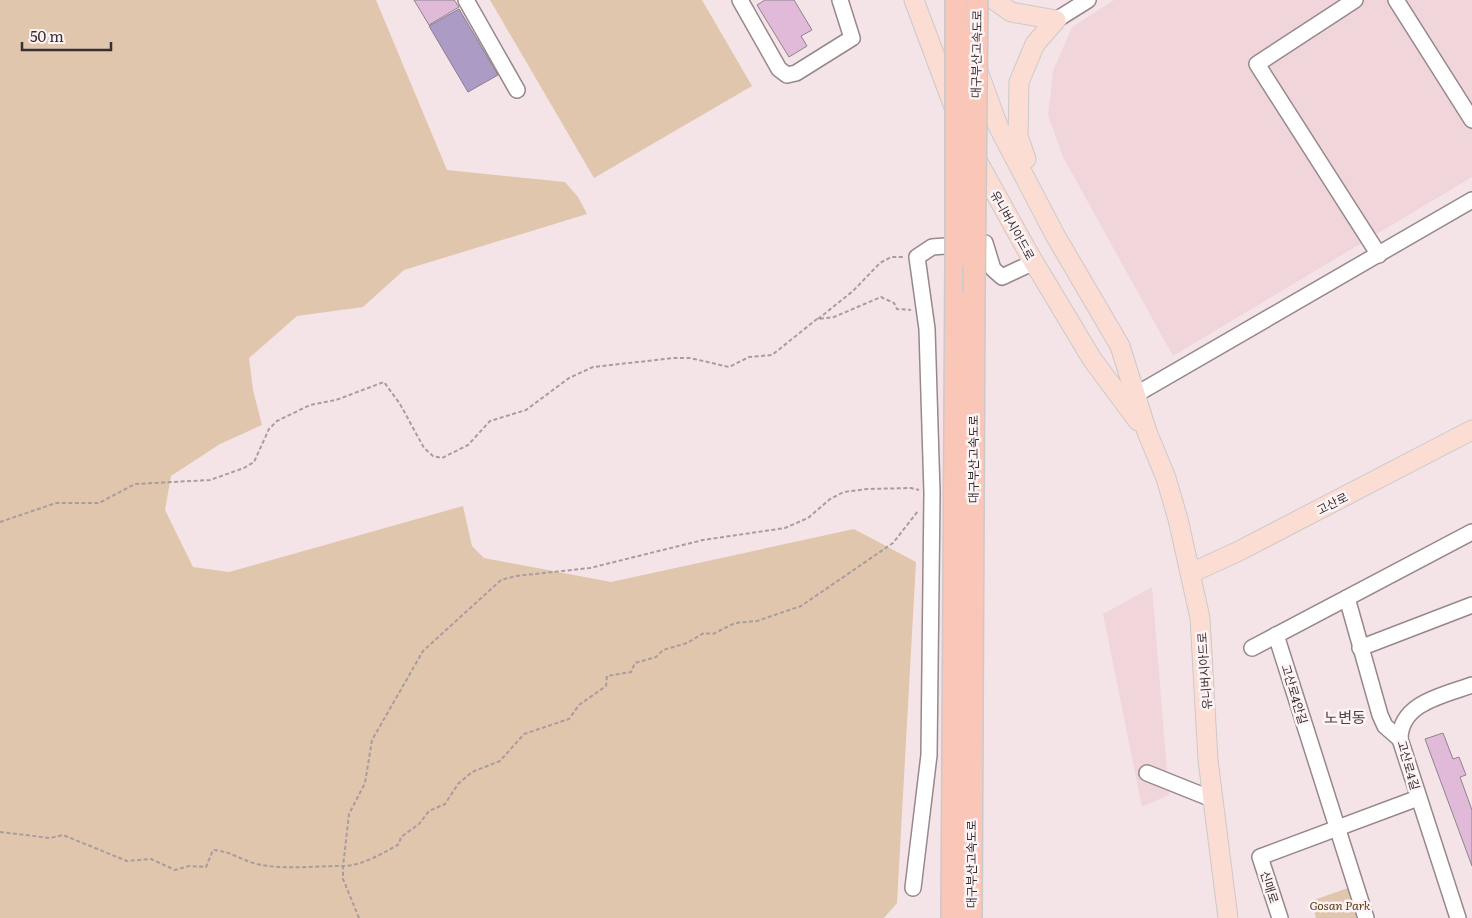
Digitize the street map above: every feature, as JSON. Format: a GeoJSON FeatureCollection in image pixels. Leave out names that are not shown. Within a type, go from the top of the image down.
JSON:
{"type":"FeatureCollection","features":[{"type":"Feature","properties":{"kind":"highway","name":"대구부산고속도로"},"geometry":{"type":"LineString","coordinates":[[954,0],[956,258],[964,633]]}},
{"type":"Feature","properties":{"kind":"highway","name":"대구부산고속도로"},"geometry":{"type":"LineString","coordinates":[[952,918],[963,713],[974,294],[977,0]]}},
{"type":"Feature","properties":{"kind":"highway","name":"대구부산고속도로"},"geometry":{"type":"LineString","coordinates":[[963,713],[971,918]]}},
{"type":"Feature","properties":{"kind":"main road","name":"유니버시아드로"},"geometry":{"type":"LineString","coordinates":[[914,0],[967,142],[1034,262],[1092,359],[1146,432]]}},
{"type":"Feature","properties":{"kind":"main road","name":"유니버시아드로"},"geometry":{"type":"LineString","coordinates":[[954,0],[998,126],[1055,235],[1120,346],[1146,432],[1166,478],[1191,572],[1200,618],[1212,799],[1228,918]]}},
{"type":"Feature","properties":{"kind":"main road"},"geometry":{"type":"LineString","coordinates":[[994,0],[1011,12],[1056,20]]}},
{"type":"Feature","properties":{"kind":"main road"},"geometry":{"type":"LineString","coordinates":[[1055,235],[1018,136],[1019,82],[1035,44],[1056,20]]}},
{"type":"Feature","properties":{"kind":"main road","name":"고산로"},"geometry":{"type":"LineString","coordinates":[[1191,572],[1239,551],[1472,430]]}},
{"type":"Feature","properties":{"kind":"street"},"geometry":{"type":"LineString","coordinates":[[466,0],[517,90]]}},
{"type":"Feature","properties":{"kind":"street"},"geometry":{"type":"LineString","coordinates":[[740,0],[779,70],[788,75],[796,74],[852,38],[840,0]]}},
{"type":"Feature","properties":{"kind":"street"},"geometry":{"type":"LineString","coordinates":[[1056,20],[1088,0]]}},
{"type":"Feature","properties":{"kind":"street"},"geometry":{"type":"LineString","coordinates":[[1355,0],[1257,64],[1379,255]]}},
{"type":"Feature","properties":{"kind":"street"},"geometry":{"type":"LineString","coordinates":[[1396,0],[1472,120]]}},
{"type":"Feature","properties":{"kind":"street"},"geometry":{"type":"LineString","coordinates":[[1136,395],[1472,200]]}},
{"type":"Feature","properties":{"kind":"street"},"geometry":{"type":"LineString","coordinates":[[913,888],[929,755],[927,329],[917,257],[932,247],[985,243],[993,269],[1002,277],[1034,262]]}},
{"type":"Feature","properties":{"kind":"street"},"geometry":{"type":"LineString","coordinates":[[1252,648],[1472,532]]}},
{"type":"Feature","properties":{"kind":"street"},"geometry":{"type":"LineString","coordinates":[[1347,598],[1380,715],[1385,726],[1400,739]]}},
{"type":"Feature","properties":{"kind":"street"},"geometry":{"type":"LineString","coordinates":[[1360,648],[1472,605]]}},
{"type":"Feature","properties":{"kind":"street","name":"고산로4안길"},"geometry":{"type":"LineString","coordinates":[[1276,635],[1366,918]]}},
{"type":"Feature","properties":{"kind":"street","name":"고산로4길"},"geometry":{"type":"LineString","coordinates":[[1458,918],[1400,739],[1403,721],[1419,706],[1472,685]]}},
{"type":"Feature","properties":{"kind":"street"},"geometry":{"type":"LineString","coordinates":[[1147,773],[1212,799]]}},
{"type":"Feature","properties":{"kind":"street","name":"고산로4길"},"geometry":{"type":"LineString","coordinates":[[1336,828],[1418,798]]}},
{"type":"Feature","properties":{"kind":"street","name":"신매로"},"geometry":{"type":"LineString","coordinates":[[1280,918],[1260,857],[1336,828]]}},
{"type":"Feature","properties":{"kind":"path"},"geometry":{"type":"LineString","coordinates":[[0,522],[56,503],[99,503],[135,484],[202,481],[220,477],[254,462],[273,423],[310,405],[336,400],[384,382],[400,404],[424,448],[433,456],[442,458],[468,445],[490,421],[526,410],[569,378],[593,367],[690,358],[729,367],[749,357],[772,355],[853,291],[880,263],[891,257],[917,257]]}},
{"type":"Feature","properties":{"kind":"path"},"geometry":{"type":"LineString","coordinates":[[817,319],[834,317],[881,297],[894,303],[897,309],[924,310]]}},
{"type":"Feature","properties":{"kind":"path"},"geometry":{"type":"LineString","coordinates":[[0,832],[50,838],[63,835],[127,861],[151,859],[175,870],[189,866],[206,867],[213,850],[228,851],[244,861],[269,866],[343,867],[379,856],[399,844],[401,836],[419,824],[429,811],[445,804],[458,784],[472,772],[500,761],[524,734],[569,719],[579,705],[606,686],[607,676],[632,672],[635,662],[656,657],[663,650],[687,643],[704,633],[714,634],[735,623],[757,621],[801,606],[893,543],[929,497],[921,491],[911,488],[851,490],[830,499],[808,518],[785,528],[703,540],[590,568],[516,576],[501,580],[423,651],[379,726],[370,747],[366,783],[349,814],[343,867],[343,878],[359,918]]}},
{"type":"Feature","properties":{"kind":"shaded area"},"geometry":{"type":"Polygon","coordinates":[[[1114,0],[1472,0],[1472,177],[1173,356],[1063,157],[1048,115],[1053,71],[1072,27],[1114,0]]]}},
{"type":"Feature","properties":{"kind":"shaded area"},"geometry":{"type":"Polygon","coordinates":[[[459,9],[498,75],[468,92],[429,26],[459,9]]]}},
{"type":"Feature","properties":{"kind":"shaded area"},"geometry":{"type":"Polygon","coordinates":[[[1152,587],[1169,795],[1142,807],[1103,614],[1152,587]]]}},
{"type":"Feature","properties":{"kind":"green space"},"geometry":{"type":"Polygon","coordinates":[[[0,0],[376,0],[447,170],[565,182],[578,197],[587,214],[404,270],[363,307],[297,316],[249,358],[253,390],[262,425],[220,444],[171,476],[165,510],[193,567],[229,572],[463,506],[472,546],[484,558],[611,582],[854,529],[916,562],[897,903],[884,918],[0,918],[0,0]]]}},
{"type":"Feature","properties":{"kind":"green space"},"geometry":{"type":"Polygon","coordinates":[[[490,0],[702,0],[752,86],[594,178],[490,0]]]}},
{"type":"Feature","properties":{"kind":"green space","name":"Gosan Park"},"geometry":{"type":"Polygon","coordinates":[[[1348,888],[1358,918],[1316,918],[1311,901],[1348,888]]]}},
{"type":"Feature","properties":{"kind":"building"},"geometry":{"type":"Polygon","coordinates":[[[414,0],[454,0],[459,7],[429,25],[414,0]]]}},
{"type":"Feature","properties":{"kind":"building"},"geometry":{"type":"Polygon","coordinates":[[[765,0],[794,0],[812,30],[801,36],[807,46],[789,57],[757,5],[765,0]]]}},
{"type":"Feature","properties":{"kind":"building"},"geometry":{"type":"Polygon","coordinates":[[[1443,733],[1453,759],[1459,757],[1466,775],[1460,777],[1472,810],[1472,866],[1425,739],[1443,733]]]}},
{"type":"Feature","properties":{"kind":"district","name":"노변동"},"geometry":{"type":"Point","coordinates":[1345,716]}}]}
